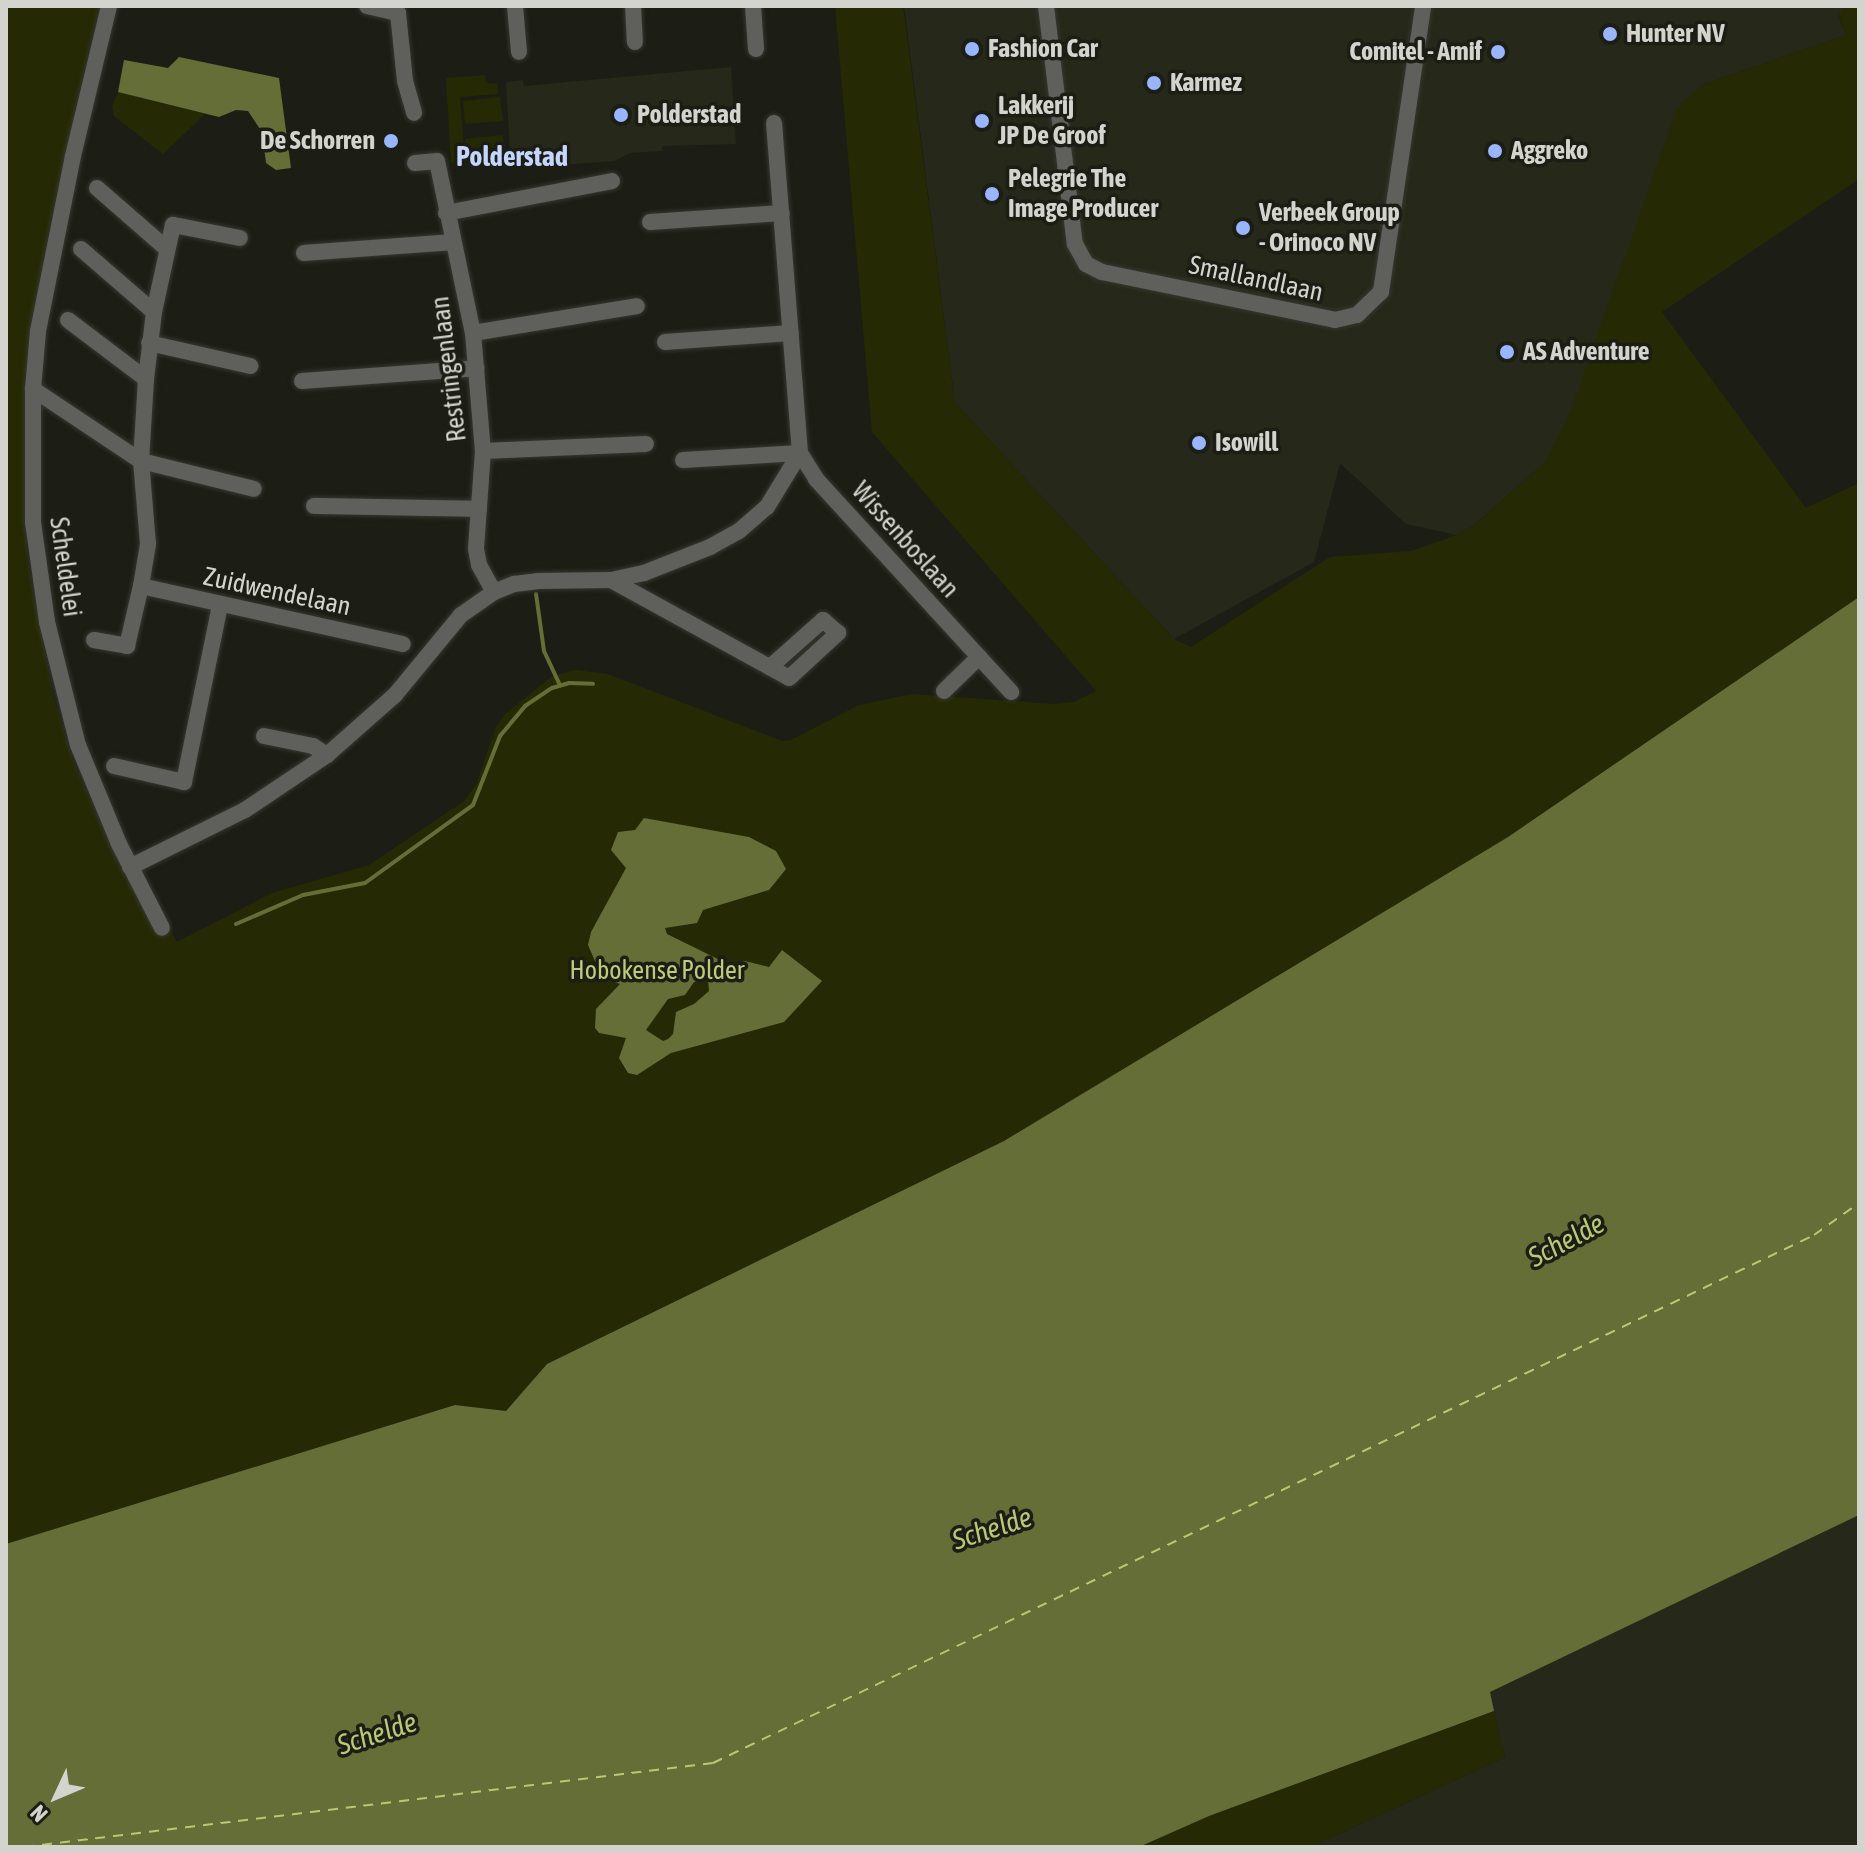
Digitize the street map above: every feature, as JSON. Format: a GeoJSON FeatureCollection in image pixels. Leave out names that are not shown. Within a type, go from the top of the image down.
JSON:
{"type":"FeatureCollection","features":[{"type":"Feature","properties":{"kind":"street","name":"Scheldelei"},"geometry":{"type":"LineString","coordinates":[[109,6],[41,306],[33,389],[32,510],[47,622],[78,745],[130,867],[162,928]]}},
{"type":"Feature","properties":{"kind":"street"},"geometry":{"type":"LineString","coordinates":[[367,6],[398,13],[405,81],[414,113]]}},
{"type":"Feature","properties":{"kind":"street"},"geometry":{"type":"LineString","coordinates":[[515,6],[519,52]]}},
{"type":"Feature","properties":{"kind":"street"},"geometry":{"type":"LineString","coordinates":[[633,6],[635,42]]}},
{"type":"Feature","properties":{"kind":"street"},"geometry":{"type":"LineString","coordinates":[[753,6],[756,49]]}},
{"type":"Feature","properties":{"kind":"street","name":"Smallandlaan"},"geometry":{"type":"LineString","coordinates":[[1046,6],[1075,244],[1086,264],[1102,272],[1335,320],[1357,315],[1381,292],[1423,6]]}},
{"type":"Feature","properties":{"kind":"street"},"geometry":{"type":"LineString","coordinates":[[130,867],[245,810],[327,755],[387,704],[461,615],[494,592],[514,584],[611,580],[660,568],[710,547],[754,520],[782,488],[800,453],[774,123]]}},
{"type":"Feature","properties":{"kind":"street","name":"Restringenlaan"},"geometry":{"type":"LineString","coordinates":[[415,163],[437,161],[473,333],[483,451],[477,557],[494,592]]}},
{"type":"Feature","properties":{"kind":"street"},"geometry":{"type":"LineString","coordinates":[[446,213],[612,181]]}},
{"type":"Feature","properties":{"kind":"street"},"geometry":{"type":"LineString","coordinates":[[97,188],[167,249]]}},
{"type":"Feature","properties":{"kind":"street"},"geometry":{"type":"LineString","coordinates":[[650,222],[782,213]]}},
{"type":"Feature","properties":{"kind":"street"},"geometry":{"type":"LineString","coordinates":[[94,640],[127,646],[141,586],[148,544],[141,461],[149,343],[173,225],[240,238]]}},
{"type":"Feature","properties":{"kind":"street"},"geometry":{"type":"LineString","coordinates":[[304,253],[453,242]]}},
{"type":"Feature","properties":{"kind":"street"},"geometry":{"type":"LineString","coordinates":[[81,249],[154,312]]}},
{"type":"Feature","properties":{"kind":"street"},"geometry":{"type":"LineString","coordinates":[[473,333],[637,306]]}},
{"type":"Feature","properties":{"kind":"street"},"geometry":{"type":"LineString","coordinates":[[68,320],[146,379]]}},
{"type":"Feature","properties":{"kind":"street"},"geometry":{"type":"LineString","coordinates":[[665,342],[791,333]]}},
{"type":"Feature","properties":{"kind":"street"},"geometry":{"type":"LineString","coordinates":[[149,343],[250,366]]}},
{"type":"Feature","properties":{"kind":"street"},"geometry":{"type":"LineString","coordinates":[[302,381],[477,368]]}},
{"type":"Feature","properties":{"kind":"street"},"geometry":{"type":"LineString","coordinates":[[33,389],[141,461],[254,489]]}},
{"type":"Feature","properties":{"kind":"street"},"geometry":{"type":"LineString","coordinates":[[483,451],[646,444]]}},
{"type":"Feature","properties":{"kind":"street"},"geometry":{"type":"LineString","coordinates":[[683,460],[800,453]]}},
{"type":"Feature","properties":{"kind":"street","name":"Wissenboslaan"},"geometry":{"type":"LineString","coordinates":[[800,453],[816,479],[1011,692]]}},
{"type":"Feature","properties":{"kind":"street"},"geometry":{"type":"LineString","coordinates":[[314,506],[479,509]]}},
{"type":"Feature","properties":{"kind":"street"},"geometry":{"type":"LineString","coordinates":[[655,603],[653,582],[660,568]]}},
{"type":"Feature","properties":{"kind":"street"},"geometry":{"type":"LineString","coordinates":[[611,580],[770,667]]}},
{"type":"Feature","properties":{"kind":"street","name":"Zuidwendelaan"},"geometry":{"type":"LineString","coordinates":[[141,586],[403,644]]}},
{"type":"Feature","properties":{"kind":"street"},"geometry":{"type":"LineString","coordinates":[[114,766],[184,782],[220,605]]}},
{"type":"Feature","properties":{"kind":"street"},"geometry":{"type":"LineString","coordinates":[[944,691],[979,657]]}},
{"type":"Feature","properties":{"kind":"street"},"geometry":{"type":"LineString","coordinates":[[264,736],[313,746],[327,755]]}},
{"type":"Feature","properties":{"kind":"shaded area"},"geometry":{"type":"Polygon","coordinates":[[[904,6],[1847,6],[1838,15],[1846,35],[1702,85],[1567,421],[1546,461],[1477,523],[1457,535],[1406,524],[1340,463],[1314,562],[1174,639],[955,403],[904,6]]]}},
{"type":"Feature","properties":{"kind":"shaded area","name":"Polderstad"},"geometry":{"type":"Polygon","coordinates":[[[731,67],[736,144],[662,146],[662,151],[630,153],[614,161],[511,169],[506,82],[523,80],[524,86],[731,67]]]}},
{"type":"Feature","properties":{"kind":"shaded area"},"geometry":{"type":"Polygon","coordinates":[[[1859,1515],[1859,1847],[1311,1847],[1505,1757],[1489,1692],[1859,1515]]]}},
{"type":"Feature","properties":{"kind":"green space","name":"Hobokense Polder"},"geometry":{"type":"Polygon","coordinates":[[[6,6],[99,6],[51,219],[29,338],[25,406],[27,557],[54,699],[75,766],[109,841],[142,903],[167,925],[177,942],[272,893],[369,865],[463,802],[476,785],[496,727],[504,715],[551,677],[575,670],[608,674],[782,741],[791,740],[859,705],[913,694],[1053,704],[1074,702],[1096,691],[872,432],[835,6],[903,6],[955,403],[1174,639],[1191,647],[1330,557],[1411,551],[1457,535],[1477,523],[1546,461],[1570,412],[1677,108],[1702,85],[1846,35],[1838,14],[1847,6],[1859,6],[1859,179],[1662,312],[1806,508],[1859,483],[1859,597],[1508,837],[1004,1141],[547,1364],[506,1411],[455,1405],[6,1544],[6,6]]]}},
{"type":"Feature","properties":{"kind":"green space"},"geometry":{"type":"Polygon","coordinates":[[[485,75],[486,83],[497,84],[498,94],[460,97],[465,162],[451,163],[446,78],[485,75]]]}},
{"type":"Feature","properties":{"kind":"green space"},"geometry":{"type":"Polygon","coordinates":[[[118,92],[205,114],[163,154],[114,116],[112,106],[118,92]]]}},
{"type":"Feature","properties":{"kind":"green space"},"geometry":{"type":"Polygon","coordinates":[[[500,97],[503,121],[465,124],[463,101],[500,97]]]}},
{"type":"Feature","properties":{"kind":"green space"},"geometry":{"type":"Polygon","coordinates":[[[503,135],[505,159],[467,162],[465,139],[503,135]]]}},
{"type":"Feature","properties":{"kind":"green space"},"geometry":{"type":"Polygon","coordinates":[[[1494,1711],[1505,1757],[1311,1847],[1139,1847],[1208,1816],[1494,1711]]]}},
{"type":"Feature","properties":{"kind":"water"},"geometry":{"type":"Polygon","coordinates":[[[179,57],[279,78],[291,168],[276,170],[266,163],[262,132],[248,111],[236,110],[219,117],[118,92],[124,60],[168,68],[179,57]]]}},
{"type":"Feature","properties":{"kind":"water","name":"Schelde"},"geometry":{"type":"Polygon","coordinates":[[[1859,597],[1859,1515],[1490,1692],[1494,1711],[1209,1816],[1139,1847],[6,1847],[6,1544],[455,1405],[506,1411],[547,1364],[1004,1141],[1508,837],[1859,597]]]}},
{"type":"Feature","properties":{"kind":"water"},"geometry":{"type":"Polygon","coordinates":[[[644,818],[749,837],[776,851],[786,869],[769,890],[703,910],[697,923],[665,928],[667,934],[732,966],[745,961],[769,967],[782,950],[822,981],[784,1022],[671,1053],[637,1075],[628,1073],[619,1058],[626,1038],[599,1033],[595,1028],[596,1009],[620,984],[602,977],[588,945],[591,932],[626,868],[611,850],[618,832],[635,830],[644,818]],[[708,979],[694,982],[685,995],[668,999],[646,1030],[663,1041],[668,1039],[673,1034],[676,1012],[694,1004],[709,991],[708,979]]]}},
{"type":"Feature","properties":{"kind":"waterway"},"geometry":{"type":"LineString","coordinates":[[536,594],[544,651],[560,686]]}},
{"type":"Feature","properties":{"kind":"waterway"},"geometry":{"type":"LineString","coordinates":[[236,924],[303,895],[365,883],[473,805],[500,736],[525,706],[552,688],[569,683],[593,684]]}},
{"type":"Feature","properties":{"kind":"ferry route"},"geometry":{"type":"LineString","coordinates":[[24,1847],[713,1763],[1814,1235],[1859,1203]]}},
{"type":"Feature","properties":{"kind":"place","name":"Hunter NV"},"geometry":{"type":"Point","coordinates":[1610,34]}},
{"type":"Feature","properties":{"kind":"place","name":"Fashion Car"},"geometry":{"type":"Point","coordinates":[972,49]}},
{"type":"Feature","properties":{"kind":"place","name":"Comitel - Amif"},"geometry":{"type":"Point","coordinates":[1498,52]}},
{"type":"Feature","properties":{"kind":"place","name":"Karmez"},"geometry":{"type":"Point","coordinates":[1154,83]}},
{"type":"Feature","properties":{"kind":"place","name":"Polderstad"},"geometry":{"type":"Point","coordinates":[621,115]}},
{"type":"Feature","properties":{"kind":"place","name":"Lakkerij JP De Groof"},"geometry":{"type":"Point","coordinates":[982,121]}},
{"type":"Feature","properties":{"kind":"place","name":"De Schorren"},"geometry":{"type":"Point","coordinates":[391,141]}},
{"type":"Feature","properties":{"kind":"place","name":"Aggreko"},"geometry":{"type":"Point","coordinates":[1495,151]}},
{"type":"Feature","properties":{"kind":"place","name":"Pelegrie The Image Producer"},"geometry":{"type":"Point","coordinates":[992,194]}},
{"type":"Feature","properties":{"kind":"place","name":"Verbeek Group - Orinoco NV"},"geometry":{"type":"Point","coordinates":[1243,228]}},
{"type":"Feature","properties":{"kind":"place","name":"AS Adventure"},"geometry":{"type":"Point","coordinates":[1507,352]}},
{"type":"Feature","properties":{"kind":"place","name":"Isowill"},"geometry":{"type":"Point","coordinates":[1199,443]}},
{"type":"Feature","properties":{"kind":"district","name":"Polderstad"},"geometry":{"type":"Point","coordinates":[512,156]}}]}
